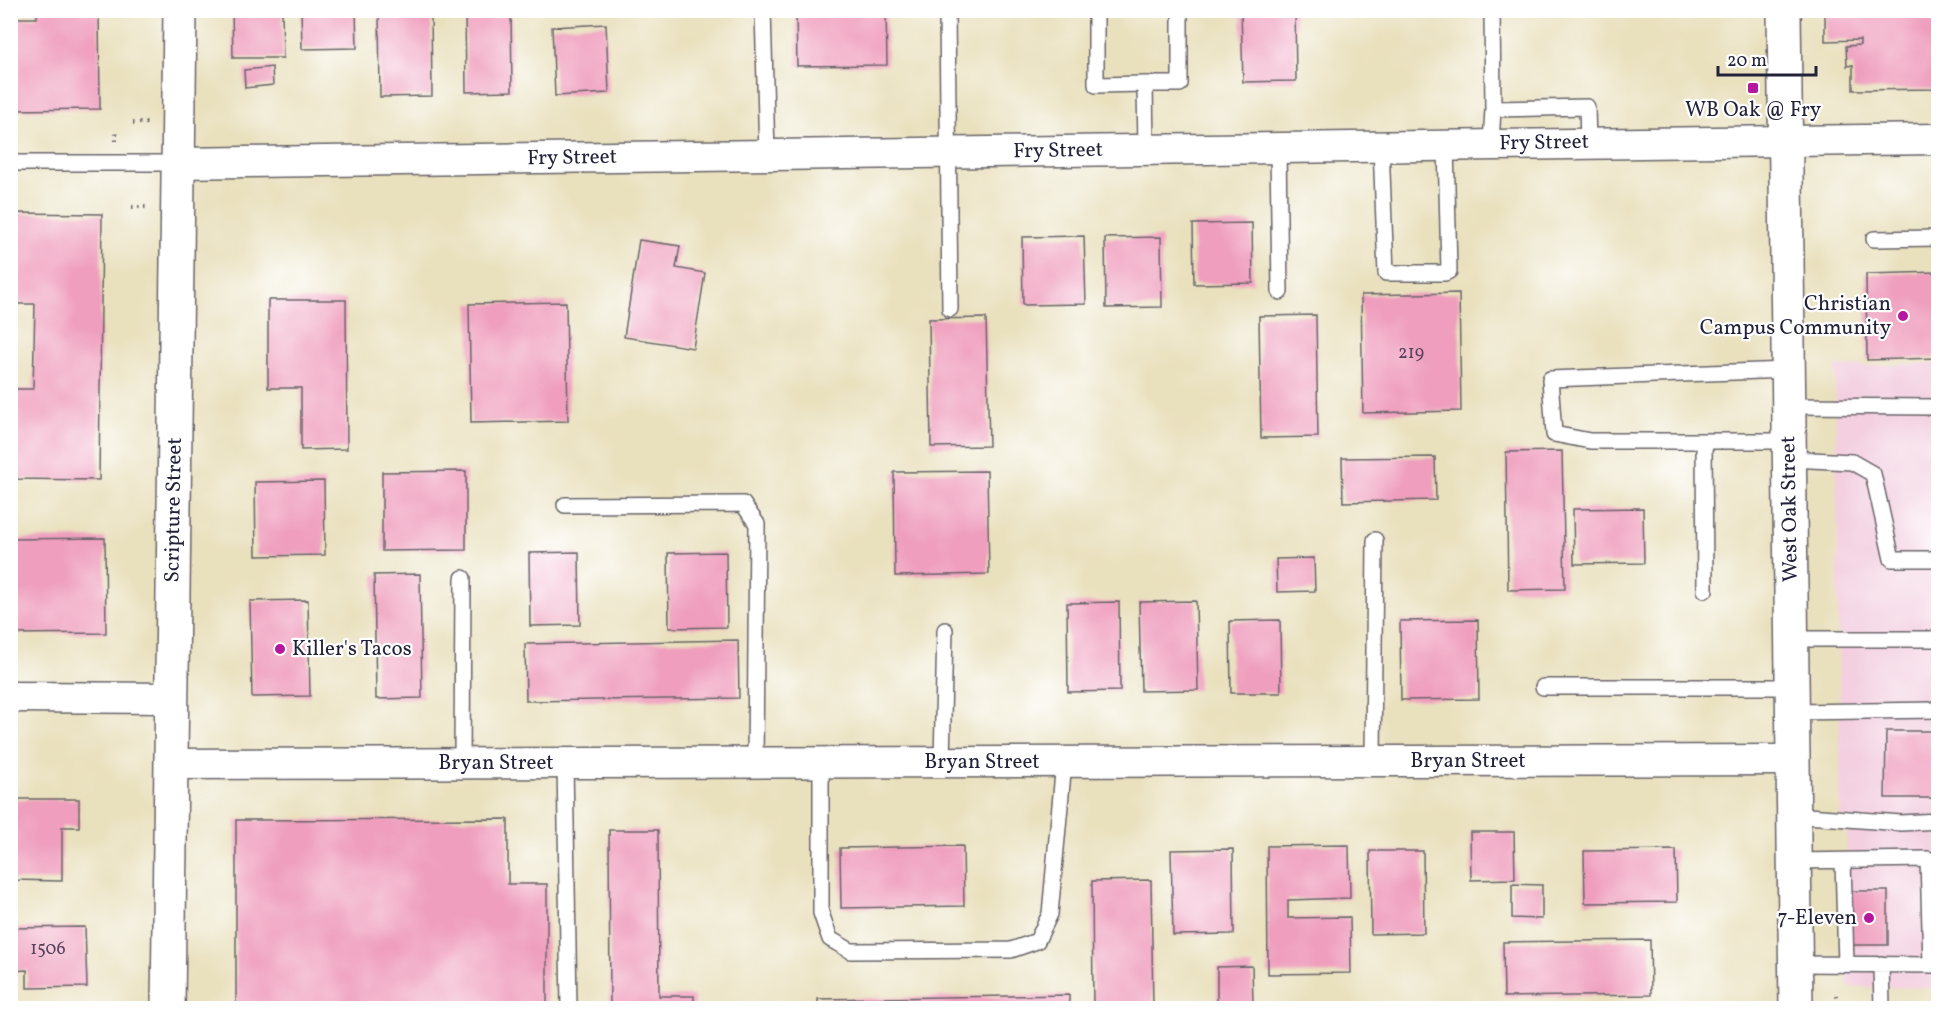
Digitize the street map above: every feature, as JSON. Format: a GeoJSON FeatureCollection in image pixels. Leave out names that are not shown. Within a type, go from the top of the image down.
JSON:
{"type":"FeatureCollection","features":[{"type":"Feature","properties":{"kind":"street","name":"Scripture Street"},"geometry":{"type":"LineString","coordinates":[[168,1008],[180,10]]}},
{"type":"Feature","properties":{"kind":"street","name":"West Oak Street"},"geometry":{"type":"LineString","coordinates":[[1784,10],[1796,1008]]}},
{"type":"Feature","properties":{"kind":"street","name":"Fry Street"},"geometry":{"type":"LineString","coordinates":[[178,163],[1938,139]]}},
{"type":"Feature","properties":{"kind":"street"},"geometry":{"type":"LineString","coordinates":[[10,697],[171,698]]}},
{"type":"Feature","properties":{"kind":"street","name":"Bryan Street"},"geometry":{"type":"LineString","coordinates":[[171,764],[1793,760]]}},
{"type":"Feature","properties":{"kind":"lane"},"geometry":{"type":"LineString","coordinates":[[763,10],[767,155]]}},
{"type":"Feature","properties":{"kind":"lane"},"geometry":{"type":"LineString","coordinates":[[947,10],[950,309]]}},
{"type":"Feature","properties":{"kind":"lane"},"geometry":{"type":"LineString","coordinates":[[1491,144],[1492,10]]}},
{"type":"Feature","properties":{"kind":"lane"},"geometry":{"type":"LineString","coordinates":[[1096,16],[1096,86],[1180,84],[1180,18]]}},
{"type":"Feature","properties":{"kind":"lane"},"geometry":{"type":"LineString","coordinates":[[1145,84],[1146,150]]}},
{"type":"Feature","properties":{"kind":"lane"},"geometry":{"type":"LineString","coordinates":[[1493,109],[1587,107],[1588,143]]}},
{"type":"Feature","properties":{"kind":"lane"},"geometry":{"type":"LineString","coordinates":[[1381,146],[1385,270],[1387,273],[1445,273],[1449,271],[1446,145]]}},
{"type":"Feature","properties":{"kind":"lane"},"geometry":{"type":"LineString","coordinates":[[1278,148],[1280,292]]}},
{"type":"Feature","properties":{"kind":"lane"},"geometry":{"type":"LineString","coordinates":[[10,163],[178,163]]}},
{"type":"Feature","properties":{"kind":"lane"},"geometry":{"type":"LineString","coordinates":[[1874,239],[1938,238]]}},
{"type":"Feature","properties":{"kind":"lane"},"geometry":{"type":"LineString","coordinates":[[1788,370],[1550,379],[1554,434],[1590,441],[1704,441],[1790,450],[1852,462],[1873,474],[1892,559],[1938,559]]}},
{"type":"Feature","properties":{"kind":"lane"},"geometry":{"type":"LineString","coordinates":[[1789,406],[1938,407]]}},
{"type":"Feature","properties":{"kind":"lane"},"geometry":{"type":"LineString","coordinates":[[1704,441],[1705,591]]}},
{"type":"Feature","properties":{"kind":"lane"},"geometry":{"type":"LineString","coordinates":[[565,505],[743,504],[757,524],[755,763]]}},
{"type":"Feature","properties":{"kind":"lane"},"geometry":{"type":"LineString","coordinates":[[1373,761],[1375,540]]}},
{"type":"Feature","properties":{"kind":"lane"},"geometry":{"type":"LineString","coordinates":[[462,764],[463,578]]}},
{"type":"Feature","properties":{"kind":"lane"},"geometry":{"type":"LineString","coordinates":[[942,762],[945,630]]}},
{"type":"Feature","properties":{"kind":"lane"},"geometry":{"type":"LineString","coordinates":[[1792,639],[1936,639]]}},
{"type":"Feature","properties":{"kind":"lane"},"geometry":{"type":"LineString","coordinates":[[1543,687],[1938,710]]}},
{"type":"Feature","properties":{"kind":"lane"},"geometry":{"type":"LineString","coordinates":[[821,763],[821,913],[830,939],[851,951],[863,951],[1011,950],[1037,941],[1050,914],[1064,762]]}},
{"type":"Feature","properties":{"kind":"lane"},"geometry":{"type":"LineString","coordinates":[[565,763],[568,1008]]}},
{"type":"Feature","properties":{"kind":"lane"},"geometry":{"type":"LineString","coordinates":[[1794,816],[1901,823],[1938,821]]}},
{"type":"Feature","properties":{"kind":"lane"},"geometry":{"type":"LineString","coordinates":[[1795,861],[1928,859],[1935,965],[1796,964]]}},
{"type":"Feature","properties":{"kind":"lane"},"geometry":{"type":"LineString","coordinates":[[1843,861],[1846,964]]}},
{"type":"Feature","properties":{"kind":"lane"},"geometry":{"type":"LineString","coordinates":[[1881,964],[1882,1008]]}},
{"type":"Feature","properties":{"kind":"path"},"geometry":{"type":"LineString","coordinates":[[133,123],[147,123]]}},
{"type":"Feature","properties":{"kind":"path"},"geometry":{"type":"LineString","coordinates":[[132,207],[146,207]]}},
{"type":"Feature","properties":{"kind":"path"},"geometry":{"type":"LineString","coordinates":[[1836,995],[1837,1006]]}},
{"type":"Feature","properties":{"kind":"shaded area"},"geometry":{"type":"Polygon","coordinates":[[[1938,363],[1938,988],[1847,987],[1847,832],[1841,831],[1835,367],[1938,363]]]}},
{"type":"Feature","properties":{"kind":"building"},"geometry":{"type":"Polygon","coordinates":[[[37,10],[99,10],[100,109],[10,110],[10,18],[37,18],[37,10]]]}},
{"type":"Feature","properties":{"kind":"building"},"geometry":{"type":"Polygon","coordinates":[[[232,10],[282,10],[283,58],[233,58],[232,10]]]}},
{"type":"Feature","properties":{"kind":"building"},"geometry":{"type":"Polygon","coordinates":[[[301,10],[356,10],[357,48],[302,49],[301,10]]]}},
{"type":"Feature","properties":{"kind":"building"},"geometry":{"type":"Polygon","coordinates":[[[379,10],[431,10],[432,96],[380,97],[379,10]]]}},
{"type":"Feature","properties":{"kind":"building"},"geometry":{"type":"Polygon","coordinates":[[[465,10],[511,10],[512,91],[466,92],[465,10]]]}},
{"type":"Feature","properties":{"kind":"building"},"geometry":{"type":"Polygon","coordinates":[[[796,10],[886,10],[887,65],[797,66],[796,10]]]}},
{"type":"Feature","properties":{"kind":"building"},"geometry":{"type":"Polygon","coordinates":[[[1241,10],[1295,10],[1296,81],[1243,82],[1241,10]]]}},
{"type":"Feature","properties":{"kind":"building"},"geometry":{"type":"Polygon","coordinates":[[[1825,10],[1938,10],[1938,89],[1853,90],[1853,65],[1847,66],[1846,46],[1860,45],[1860,40],[1825,41],[1825,10]]]}},
{"type":"Feature","properties":{"kind":"building"},"geometry":{"type":"Polygon","coordinates":[[[606,24],[609,93],[555,96],[552,27],[606,24]]]}},
{"type":"Feature","properties":{"kind":"building"},"geometry":{"type":"Polygon","coordinates":[[[272,67],[273,85],[245,88],[244,70],[272,67]]]}},
{"type":"Feature","properties":{"kind":"building"},"geometry":{"type":"Polygon","coordinates":[[[10,213],[102,214],[99,480],[10,479],[10,389],[33,389],[35,304],[10,304],[10,213]]]}},
{"type":"Feature","properties":{"kind":"building"},"geometry":{"type":"Polygon","coordinates":[[[1252,223],[1253,283],[1194,284],[1193,224],[1252,223]]]}},
{"type":"Feature","properties":{"kind":"building"},"geometry":{"type":"Polygon","coordinates":[[[1084,236],[1086,304],[1023,305],[1022,237],[1084,236]]]}},
{"type":"Feature","properties":{"kind":"building"},"geometry":{"type":"Polygon","coordinates":[[[1161,237],[1162,307],[1106,308],[1105,238],[1161,237]]]}},
{"type":"Feature","properties":{"kind":"building"},"geometry":{"type":"Polygon","coordinates":[[[639,240],[680,246],[676,268],[705,273],[693,348],[624,337],[639,240]]]}},
{"type":"Feature","properties":{"kind":"building","name":"Christian Campus Community"},"geometry":{"type":"Polygon","coordinates":[[[1938,272],[1938,358],[1867,360],[1866,274],[1938,272]]]}},
{"type":"Feature","properties":{"kind":"building"},"geometry":{"type":"Polygon","coordinates":[[[1459,293],[1461,411],[1363,413],[1361,295],[1459,293]]]}},
{"type":"Feature","properties":{"kind":"building"},"geometry":{"type":"Polygon","coordinates":[[[268,300],[346,300],[347,449],[301,450],[301,388],[268,388],[268,300]]]}},
{"type":"Feature","properties":{"kind":"building"},"geometry":{"type":"Polygon","coordinates":[[[566,302],[568,421],[471,423],[469,304],[566,302]]]}},
{"type":"Feature","properties":{"kind":"building"},"geometry":{"type":"Polygon","coordinates":[[[1316,315],[1318,437],[1261,438],[1259,316],[1316,315]]]}},
{"type":"Feature","properties":{"kind":"building"},"geometry":{"type":"Polygon","coordinates":[[[986,318],[989,446],[931,447],[929,319],[986,318]]]}},
{"type":"Feature","properties":{"kind":"building"},"geometry":{"type":"Polygon","coordinates":[[[1562,451],[1565,589],[1508,590],[1506,452],[1562,451]]]}},
{"type":"Feature","properties":{"kind":"building"},"geometry":{"type":"Polygon","coordinates":[[[1435,457],[1436,500],[1343,502],[1342,458],[1435,457]]]}},
{"type":"Feature","properties":{"kind":"building"},"geometry":{"type":"Polygon","coordinates":[[[466,471],[466,550],[382,551],[382,472],[466,471]]]}},
{"type":"Feature","properties":{"kind":"building"},"geometry":{"type":"Polygon","coordinates":[[[987,471],[989,574],[895,576],[894,472],[987,471]]]}},
{"type":"Feature","properties":{"kind":"building"},"geometry":{"type":"Polygon","coordinates":[[[324,481],[325,555],[256,556],[255,482],[324,481]]]}},
{"type":"Feature","properties":{"kind":"building"},"geometry":{"type":"Polygon","coordinates":[[[1643,508],[1644,563],[1574,564],[1573,509],[1643,508]]]}},
{"type":"Feature","properties":{"kind":"building"},"geometry":{"type":"Polygon","coordinates":[[[105,538],[106,633],[10,634],[10,539],[105,538]]]}},
{"type":"Feature","properties":{"kind":"building"},"geometry":{"type":"Polygon","coordinates":[[[579,552],[580,625],[530,626],[529,553],[579,552]]]}},
{"type":"Feature","properties":{"kind":"building"},"geometry":{"type":"Polygon","coordinates":[[[726,552],[727,627],[669,628],[668,553],[726,552]]]}},
{"type":"Feature","properties":{"kind":"building"},"geometry":{"type":"Polygon","coordinates":[[[1314,558],[1315,591],[1277,592],[1276,559],[1314,558]]]}},
{"type":"Feature","properties":{"kind":"building"},"geometry":{"type":"Polygon","coordinates":[[[420,574],[422,698],[376,699],[374,575],[420,574]]]}},
{"type":"Feature","properties":{"kind":"building","name":"Killer's Tacos"},"geometry":{"type":"Polygon","coordinates":[[[308,600],[310,696],[252,697],[250,601],[308,600]]]}},
{"type":"Feature","properties":{"kind":"building"},"geometry":{"type":"Polygon","coordinates":[[[1196,601],[1198,690],[1141,691],[1139,602],[1196,601]]]}},
{"type":"Feature","properties":{"kind":"building"},"geometry":{"type":"Polygon","coordinates":[[[1119,602],[1120,691],[1068,692],[1067,603],[1119,602]]]}},
{"type":"Feature","properties":{"kind":"building"},"geometry":{"type":"Polygon","coordinates":[[[1280,620],[1281,693],[1231,693],[1230,621],[1280,620]]]}},
{"type":"Feature","properties":{"kind":"building"},"geometry":{"type":"Polygon","coordinates":[[[1478,620],[1479,699],[1401,700],[1400,621],[1478,620]]]}},
{"type":"Feature","properties":{"kind":"building"},"geometry":{"type":"Polygon","coordinates":[[[738,640],[739,698],[526,701],[525,644],[738,640]]]}},
{"type":"Feature","properties":{"kind":"building"},"geometry":{"type":"Polygon","coordinates":[[[1886,731],[1938,731],[1938,798],[1885,798],[1886,731]]]}},
{"type":"Feature","properties":{"kind":"building"},"geometry":{"type":"Polygon","coordinates":[[[12,799],[79,799],[79,827],[62,827],[62,881],[11,880],[12,799]]]}},
{"type":"Feature","properties":{"kind":"building"},"geometry":{"type":"Polygon","coordinates":[[[508,819],[508,884],[547,884],[547,1008],[236,1008],[236,820],[508,819]]]}},
{"type":"Feature","properties":{"kind":"building"},"geometry":{"type":"Polygon","coordinates":[[[609,830],[658,830],[659,996],[694,996],[694,1008],[610,1008],[609,830]]]}},
{"type":"Feature","properties":{"kind":"building"},"geometry":{"type":"Polygon","coordinates":[[[1470,832],[1514,832],[1515,879],[1471,880],[1470,832]]]}},
{"type":"Feature","properties":{"kind":"building"},"geometry":{"type":"Polygon","coordinates":[[[1349,845],[1350,898],[1288,900],[1288,918],[1350,917],[1351,973],[1268,974],[1267,846],[1349,845]]]}},
{"type":"Feature","properties":{"kind":"building"},"geometry":{"type":"Polygon","coordinates":[[[963,846],[964,906],[841,908],[840,848],[963,846]]]}},
{"type":"Feature","properties":{"kind":"building"},"geometry":{"type":"Polygon","coordinates":[[[1233,849],[1234,934],[1173,935],[1171,850],[1233,849]]]}},
{"type":"Feature","properties":{"kind":"building"},"geometry":{"type":"Polygon","coordinates":[[[1676,850],[1677,902],[1585,903],[1584,851],[1676,850]]]}},
{"type":"Feature","properties":{"kind":"building"},"geometry":{"type":"Polygon","coordinates":[[[1370,851],[1423,851],[1424,933],[1371,934],[1370,851]]]}},
{"type":"Feature","properties":{"kind":"building"},"geometry":{"type":"Polygon","coordinates":[[[1151,880],[1153,1008],[1093,1008],[1092,881],[1151,880]]]}},
{"type":"Feature","properties":{"kind":"building"},"geometry":{"type":"Polygon","coordinates":[[[1512,884],[1542,885],[1542,919],[1512,918],[1512,884]]]}},
{"type":"Feature","properties":{"kind":"building","name":"7-Eleven"},"geometry":{"type":"Polygon","coordinates":[[[1850,891],[1888,891],[1888,945],[1851,945],[1850,891]]]}},
{"type":"Feature","properties":{"kind":"building"},"geometry":{"type":"Polygon","coordinates":[[[85,927],[87,987],[27,988],[27,970],[10,971],[10,928],[85,927]]]}},
{"type":"Feature","properties":{"kind":"building"},"geometry":{"type":"Polygon","coordinates":[[[1650,940],[1651,995],[1504,997],[1503,942],[1650,940]]]}},
{"type":"Feature","properties":{"kind":"building"},"geometry":{"type":"Polygon","coordinates":[[[1252,966],[1253,1003],[1217,1004],[1217,967],[1252,966]]]}},
{"type":"Feature","properties":{"kind":"building"},"geometry":{"type":"Polygon","coordinates":[[[1069,995],[1069,1008],[818,1008],[818,999],[1069,995]]]}},
{"type":"Feature","properties":{"kind":"place","name":"WB Oak @ Fry"},"geometry":{"type":"Point","coordinates":[1753,88]}},
{"type":"Feature","properties":{"kind":"place","name":"Christian Campus Community"},"geometry":{"type":"Point","coordinates":[1903,316]}},
{"type":"Feature","properties":{"kind":"place","name":"Killer's Tacos"},"geometry":{"type":"Point","coordinates":[280,649]}},
{"type":"Feature","properties":{"kind":"place","name":"7-Eleven"},"geometry":{"type":"Point","coordinates":[1869,918]}}]}
